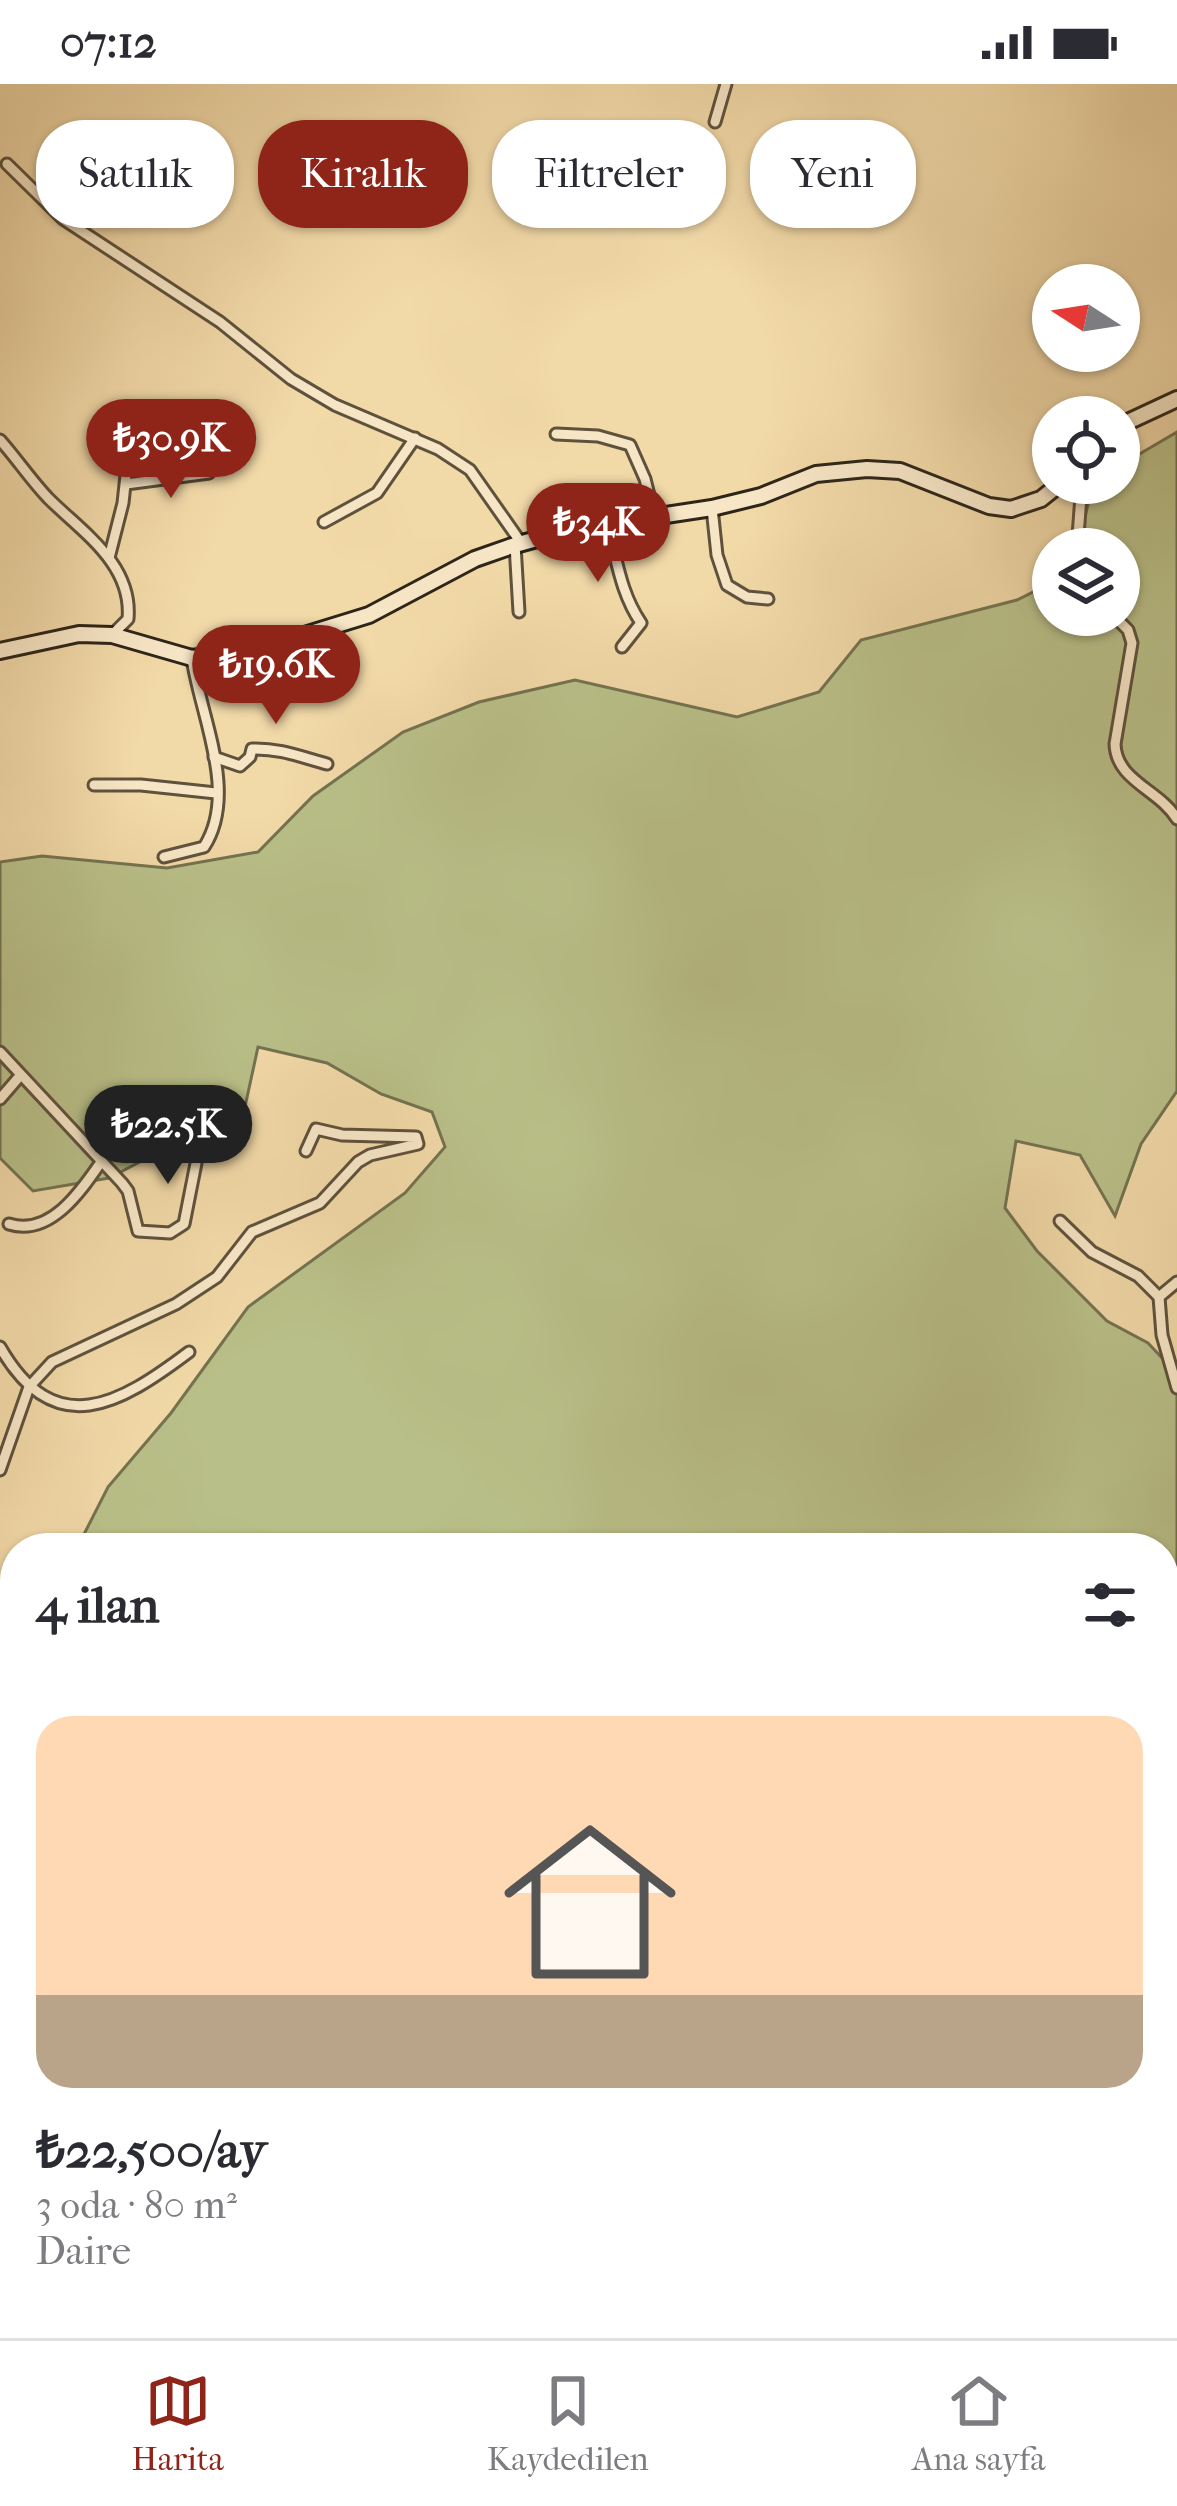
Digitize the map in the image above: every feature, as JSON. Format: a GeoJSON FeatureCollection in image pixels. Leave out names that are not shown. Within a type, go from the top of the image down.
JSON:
{"type":"FeatureCollection","features":[{"type":"Feature","properties":{"kind":"main road"},"geometry":{"type":"LineString","coordinates":[[1140,416],[1177,398]]}},
{"type":"Feature","properties":{"kind":"main road"},"geometry":{"type":"LineString","coordinates":[[0,651],[79,634],[112,635],[192,658],[259,649],[369,615],[475,560],[518,544],[712,508],[761,496],[816,474],[867,469],[917,476],[999,508],[1032,503]]}},
{"type":"Feature","properties":{"kind":"street"},"geometry":{"type":"LineString","coordinates":[[716,120],[725,84]]}},
{"type":"Feature","properties":{"kind":"street"},"geometry":{"type":"LineString","coordinates":[[7,164],[63,219],[220,322],[291,379],[335,405],[415,438],[470,470],[518,544],[519,612]]}},
{"type":"Feature","properties":{"kind":"street"},"geometry":{"type":"LineString","coordinates":[[109,558],[126,484],[128,424],[133,410]]}},
{"type":"Feature","properties":{"kind":"street"},"geometry":{"type":"LineString","coordinates":[[556,434],[615,439],[630,445],[655,520]]}},
{"type":"Feature","properties":{"kind":"street"},"geometry":{"type":"LineString","coordinates":[[324,522],[377,493],[415,438]]}},
{"type":"Feature","properties":{"kind":"street"},"geometry":{"type":"LineString","coordinates":[[0,440],[22,470],[109,558],[129,607],[128,619],[112,635]]}},
{"type":"Feature","properties":{"kind":"street"},"geometry":{"type":"LineString","coordinates":[[126,484],[209,473]]}},
{"type":"Feature","properties":{"kind":"street"},"geometry":{"type":"LineString","coordinates":[[712,508],[717,555],[727,585],[747,597],[768,599]]}},
{"type":"Feature","properties":{"kind":"street"},"geometry":{"type":"LineString","coordinates":[[607,524],[620,580],[641,622],[622,647]]}},
{"type":"Feature","properties":{"kind":"street"},"geometry":{"type":"LineString","coordinates":[[1129,636],[1132,643],[1115,744],[1117,761],[1165,802],[1177,819]]}},
{"type":"Feature","properties":{"kind":"street"},"geometry":{"type":"LineString","coordinates":[[164,857],[204,847],[218,816],[214,758],[192,658]]}},
{"type":"Feature","properties":{"kind":"street"},"geometry":{"type":"LineString","coordinates":[[214,758],[240,766],[252,749],[261,748],[327,764]]}},
{"type":"Feature","properties":{"kind":"street"},"geometry":{"type":"LineString","coordinates":[[94,785],[216,793]]}},
{"type":"Feature","properties":{"kind":"street"},"geometry":{"type":"LineString","coordinates":[[0,1052],[128,1191],[138,1231],[170,1233],[184,1224],[199,1148]]}},
{"type":"Feature","properties":{"kind":"street"},"geometry":{"type":"LineString","coordinates":[[0,1099],[19,1077]]}},
{"type":"Feature","properties":{"kind":"street"},"geometry":{"type":"LineString","coordinates":[[0,1470],[3,1443],[29,1387],[52,1362],[190,1295],[217,1276],[252,1232],[320,1203],[370,1154],[418,1144],[416,1137],[343,1135],[316,1129],[306,1151]]}},
{"type":"Feature","properties":{"kind":"street"},"geometry":{"type":"LineString","coordinates":[[9,1223],[17,1227],[47,1221],[80,1193],[101,1162]]}},
{"type":"Feature","properties":{"kind":"street"},"geometry":{"type":"LineString","coordinates":[[1060,1221],[1092,1252],[1138,1276],[1159,1297],[1162,1335],[1177,1388]]}},
{"type":"Feature","properties":{"kind":"street"},"geometry":{"type":"LineString","coordinates":[[1159,1297],[1177,1282]]}},
{"type":"Feature","properties":{"kind":"street"},"geometry":{"type":"LineString","coordinates":[[0,1346],[29,1387],[73,1405],[92,1407],[124,1396],[189,1352]]}},
{"type":"Feature","properties":{"kind":"green space"},"geometry":{"type":"Polygon","coordinates":[[[1177,432],[1177,1091],[1141,1144],[1115,1216],[1080,1155],[1016,1141],[1005,1208],[1037,1251],[1107,1321],[1148,1343],[1177,1374],[1177,1533],[85,1533],[108,1487],[171,1413],[248,1307],[405,1193],[445,1147],[432,1112],[381,1094],[327,1063],[258,1047],[241,1125],[210,1093],[149,1157],[109,1178],[33,1191],[0,1158],[0,862],[42,856],[167,868],[258,852],[313,796],[403,732],[479,702],[575,680],[737,717],[819,692],[861,640],[1032,592],[1032,636],[1140,636],[1140,528],[1082,528],[1088,504],[1140,504],[1140,454],[1177,432]]]}}]}
